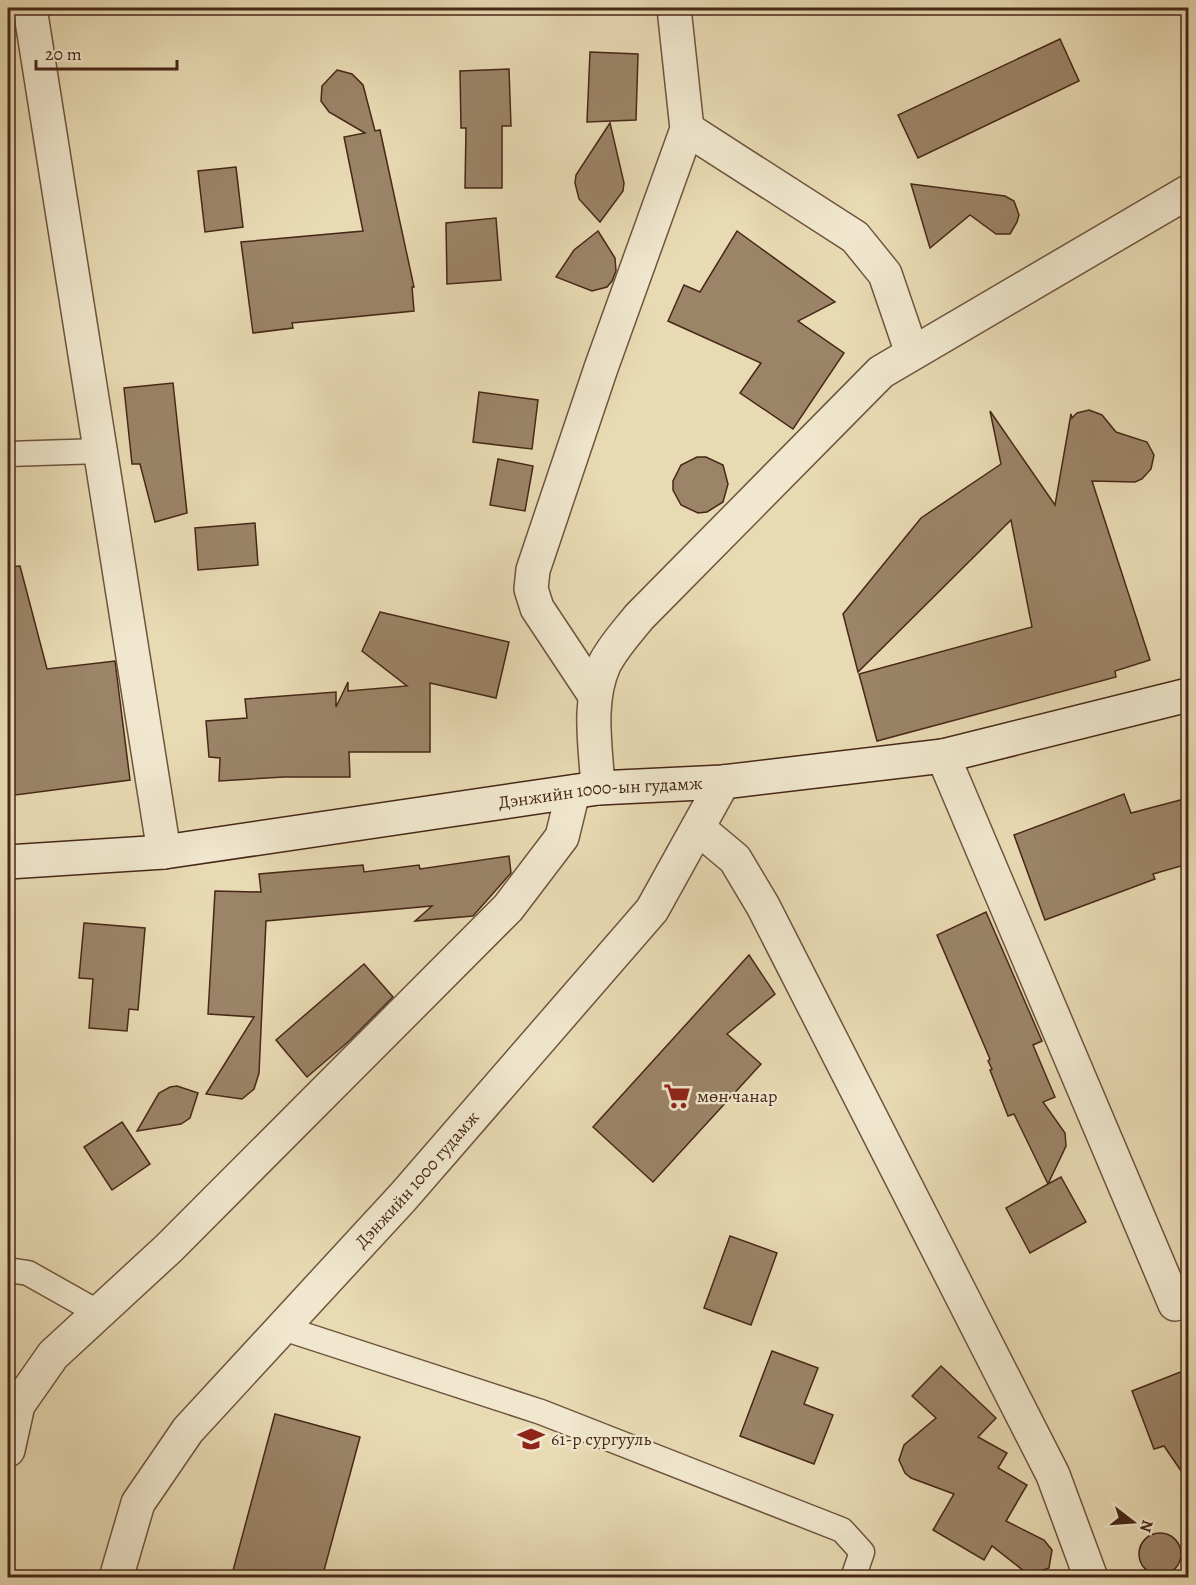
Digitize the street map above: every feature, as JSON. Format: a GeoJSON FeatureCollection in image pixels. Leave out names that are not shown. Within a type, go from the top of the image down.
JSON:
{"type":"FeatureCollection","features":[{"type":"Feature","properties":{"kind":"street"},"geometry":{"type":"LineString","coordinates":[[30,8],[164,852]]}},
{"type":"Feature","properties":{"kind":"street"},"geometry":{"type":"LineString","coordinates":[[594,694],[537,608],[531,589],[533,570],[601,368],[687,129],[673,8]]}},
{"type":"Feature","properties":{"kind":"street"},"geometry":{"type":"LineString","coordinates":[[687,129],[855,237],[885,274],[912,353]]}},
{"type":"Feature","properties":{"kind":"street"},"geometry":{"type":"LineString","coordinates":[[8,1450],[18,1405],[53,1355],[169,1248],[508,908],[562,837],[585,790],[594,694],[604,665],[639,617],[881,372],[1188,192]]}},
{"type":"Feature","properties":{"kind":"street","name":"Дэнжийн 1000-ын гудамж"},"geometry":{"type":"LineString","coordinates":[[8,862],[164,852],[585,790],[723,782],[943,756],[1188,695]]}},
{"type":"Feature","properties":{"kind":"street"},"geometry":{"type":"LineString","coordinates":[[943,756],[1175,1304]]}},
{"type":"Feature","properties":{"kind":"street","name":"Дэнжийн 1000 гудамж"},"geometry":{"type":"LineString","coordinates":[[116,1578],[138,1503],[188,1430],[280,1327],[403,1197],[652,910],[723,782]]}},
{"type":"Feature","properties":{"kind":"street"},"geometry":{"type":"LineString","coordinates":[[698,828],[735,859],[763,906],[1053,1475],[1091,1578]]}},
{"type":"Feature","properties":{"kind":"lane"},"geometry":{"type":"LineString","coordinates":[[8,454],[100,451]]}},
{"type":"Feature","properties":{"kind":"lane"},"geometry":{"type":"LineString","coordinates":[[8,1270],[28,1273],[99,1313]]}},
{"type":"Feature","properties":{"kind":"lane"},"geometry":{"type":"LineString","coordinates":[[280,1327],[541,1412],[842,1530],[862,1552],[853,1578]]}},
{"type":"Feature","properties":{"kind":"building"},"geometry":{"type":"Polygon","coordinates":[[[1060,39],[1079,81],[918,158],[898,115],[1060,39]]]}},
{"type":"Feature","properties":{"kind":"building"},"geometry":{"type":"Polygon","coordinates":[[[590,52],[638,54],[636,120],[587,122],[590,52]]]}},
{"type":"Feature","properties":{"kind":"building"},"geometry":{"type":"Polygon","coordinates":[[[509,69],[511,126],[502,126],[502,188],[465,188],[466,128],[461,128],[460,71],[509,69]]]}},
{"type":"Feature","properties":{"kind":"building"},"geometry":{"type":"Polygon","coordinates":[[[337,70],[352,74],[363,85],[375,131],[380,130],[414,287],[412,287],[414,311],[292,323],[293,328],[253,333],[241,242],[363,231],[344,137],[365,133],[329,112],[321,101],[322,86],[337,70]]]}},
{"type":"Feature","properties":{"kind":"building"},"geometry":{"type":"Polygon","coordinates":[[[610,123],[624,183],[623,191],[600,222],[579,199],[575,183],[576,175],[610,123]]]}},
{"type":"Feature","properties":{"kind":"building"},"geometry":{"type":"Polygon","coordinates":[[[236,167],[243,227],[205,232],[198,171],[236,167]]]}},
{"type":"Feature","properties":{"kind":"building"},"geometry":{"type":"Polygon","coordinates":[[[911,184],[1005,196],[1014,201],[1019,215],[1017,222],[1010,234],[996,234],[970,215],[930,248],[911,184]]]}},
{"type":"Feature","properties":{"kind":"building"},"geometry":{"type":"Polygon","coordinates":[[[496,218],[501,280],[447,284],[446,223],[496,218]]]}},
{"type":"Feature","properties":{"kind":"building"},"geometry":{"type":"Polygon","coordinates":[[[598,231],[615,258],[616,271],[607,287],[592,291],[556,277],[574,250],[598,231]]]}},
{"type":"Feature","properties":{"kind":"building"},"geometry":{"type":"Polygon","coordinates":[[[737,231],[835,302],[798,321],[844,353],[793,429],[740,393],[761,363],[668,321],[684,285],[700,292],[737,231]]]}},
{"type":"Feature","properties":{"kind":"building"},"geometry":{"type":"Polygon","coordinates":[[[173,383],[187,513],[155,522],[140,464],[132,464],[124,388],[173,383]]]}},
{"type":"Feature","properties":{"kind":"building"},"geometry":{"type":"Polygon","coordinates":[[[479,392],[538,400],[532,449],[473,442],[479,392]]]}},
{"type":"Feature","properties":{"kind":"building"},"geometry":{"type":"Polygon","coordinates":[[[1089,410],[1102,415],[1116,432],[1147,442],[1154,455],[1151,469],[1142,479],[1135,482],[1092,481],[1150,660],[1115,671],[1116,677],[877,741],[859,674],[1032,627],[1011,520],[858,672],[843,614],[921,518],[1001,464],[990,411],[1055,505],[1071,414],[1072,418],[1077,413],[1089,410]]]}},
{"type":"Feature","properties":{"kind":"building"},"geometry":{"type":"Polygon","coordinates":[[[697,457],[706,457],[723,465],[728,484],[723,502],[707,512],[698,513],[681,505],[673,490],[673,481],[681,465],[697,457]]]}},
{"type":"Feature","properties":{"kind":"building"},"geometry":{"type":"Polygon","coordinates":[[[498,459],[533,466],[525,511],[490,505],[498,459]]]}},
{"type":"Feature","properties":{"kind":"building"},"geometry":{"type":"Polygon","coordinates":[[[255,523],[258,565],[198,570],[195,528],[255,523]]]}},
{"type":"Feature","properties":{"kind":"building"},"geometry":{"type":"Polygon","coordinates":[[[20,566],[47,669],[115,661],[130,780],[8,796],[8,567],[20,566]]]}},
{"type":"Feature","properties":{"kind":"building"},"geometry":{"type":"Polygon","coordinates":[[[380,612],[509,642],[496,698],[430,683],[430,752],[349,752],[350,777],[284,777],[219,781],[220,758],[209,757],[206,721],[247,718],[245,699],[336,692],[336,707],[348,682],[348,691],[407,686],[362,651],[380,612]]]}},
{"type":"Feature","properties":{"kind":"building"},"geometry":{"type":"Polygon","coordinates":[[[1124,794],[1131,813],[1188,798],[1188,864],[1153,874],[1155,879],[1045,920],[1014,835],[1124,794]]]}},
{"type":"Feature","properties":{"kind":"building"},"geometry":{"type":"Polygon","coordinates":[[[509,856],[511,873],[473,916],[415,921],[432,906],[266,921],[259,1073],[254,1089],[242,1099],[206,1094],[254,1017],[208,1014],[215,891],[261,892],[259,874],[363,865],[364,872],[419,865],[420,869],[509,856]]]}},
{"type":"Feature","properties":{"kind":"building"},"geometry":{"type":"Polygon","coordinates":[[[986,912],[1042,1041],[1033,1045],[1055,1097],[1043,1102],[1065,1133],[1066,1146],[1048,1184],[1014,1114],[1008,1116],[990,1070],[992,1069],[988,1061],[990,1059],[937,935],[986,912]]]}},
{"type":"Feature","properties":{"kind":"building"},"geometry":{"type":"Polygon","coordinates":[[[84,923],[145,928],[138,1010],[129,1009],[127,1031],[89,1028],[93,979],[79,978],[84,923]]]}},
{"type":"Feature","properties":{"kind":"building","name":"мөн чанар"},"geometry":{"type":"Polygon","coordinates":[[[749,955],[775,994],[727,1034],[761,1064],[653,1182],[593,1127],[749,955]]]}},
{"type":"Feature","properties":{"kind":"building"},"geometry":{"type":"Polygon","coordinates":[[[364,964],[393,997],[349,1041],[307,1077],[276,1040],[364,964]]]}},
{"type":"Feature","properties":{"kind":"building"},"geometry":{"type":"Polygon","coordinates":[[[177,1086],[198,1093],[190,1118],[181,1124],[137,1131],[159,1093],[177,1086]]]}},
{"type":"Feature","properties":{"kind":"building"},"geometry":{"type":"Polygon","coordinates":[[[122,1122],[150,1164],[112,1190],[84,1147],[122,1122]]]}},
{"type":"Feature","properties":{"kind":"building"},"geometry":{"type":"Polygon","coordinates":[[[1061,1177],[1086,1222],[1030,1253],[1006,1208],[1061,1177]]]}},
{"type":"Feature","properties":{"kind":"building"},"geometry":{"type":"Polygon","coordinates":[[[730,1236],[777,1253],[751,1325],[704,1308],[730,1236]]]}},
{"type":"Feature","properties":{"kind":"building"},"geometry":{"type":"Polygon","coordinates":[[[772,1351],[818,1368],[804,1404],[833,1415],[814,1464],[740,1436],[772,1351]]]}},
{"type":"Feature","properties":{"kind":"building"},"geometry":{"type":"Polygon","coordinates":[[[941,1366],[996,1418],[978,1437],[1007,1453],[998,1468],[1027,1485],[1006,1521],[1044,1540],[1052,1550],[1049,1568],[1029,1575],[992,1546],[984,1560],[933,1530],[954,1494],[911,1478],[905,1473],[899,1460],[904,1445],[936,1418],[912,1396],[941,1366]]]}},
{"type":"Feature","properties":{"kind":"building"},"geometry":{"type":"Polygon","coordinates":[[[1188,1369],[1188,1481],[1164,1446],[1154,1449],[1132,1391],[1188,1369]]]}},
{"type":"Feature","properties":{"kind":"building"},"geometry":{"type":"Polygon","coordinates":[[[275,1414],[360,1437],[322,1578],[231,1578],[275,1414]]]}},
{"type":"Feature","properties":{"kind":"building"},"geometry":{"type":"Polygon","coordinates":[[[1160,1533],[1175,1539],[1181,1554],[1175,1569],[1160,1575],[1145,1569],[1139,1554],[1145,1539],[1160,1533]]]}},
{"type":"Feature","properties":{"kind":"place","name":"мөн чанар"},"geometry":{"type":"Point","coordinates":[677,1096]}},
{"type":"Feature","properties":{"kind":"place","name":"61-р сургууль"},"geometry":{"type":"Point","coordinates":[531,1439]}}]}
